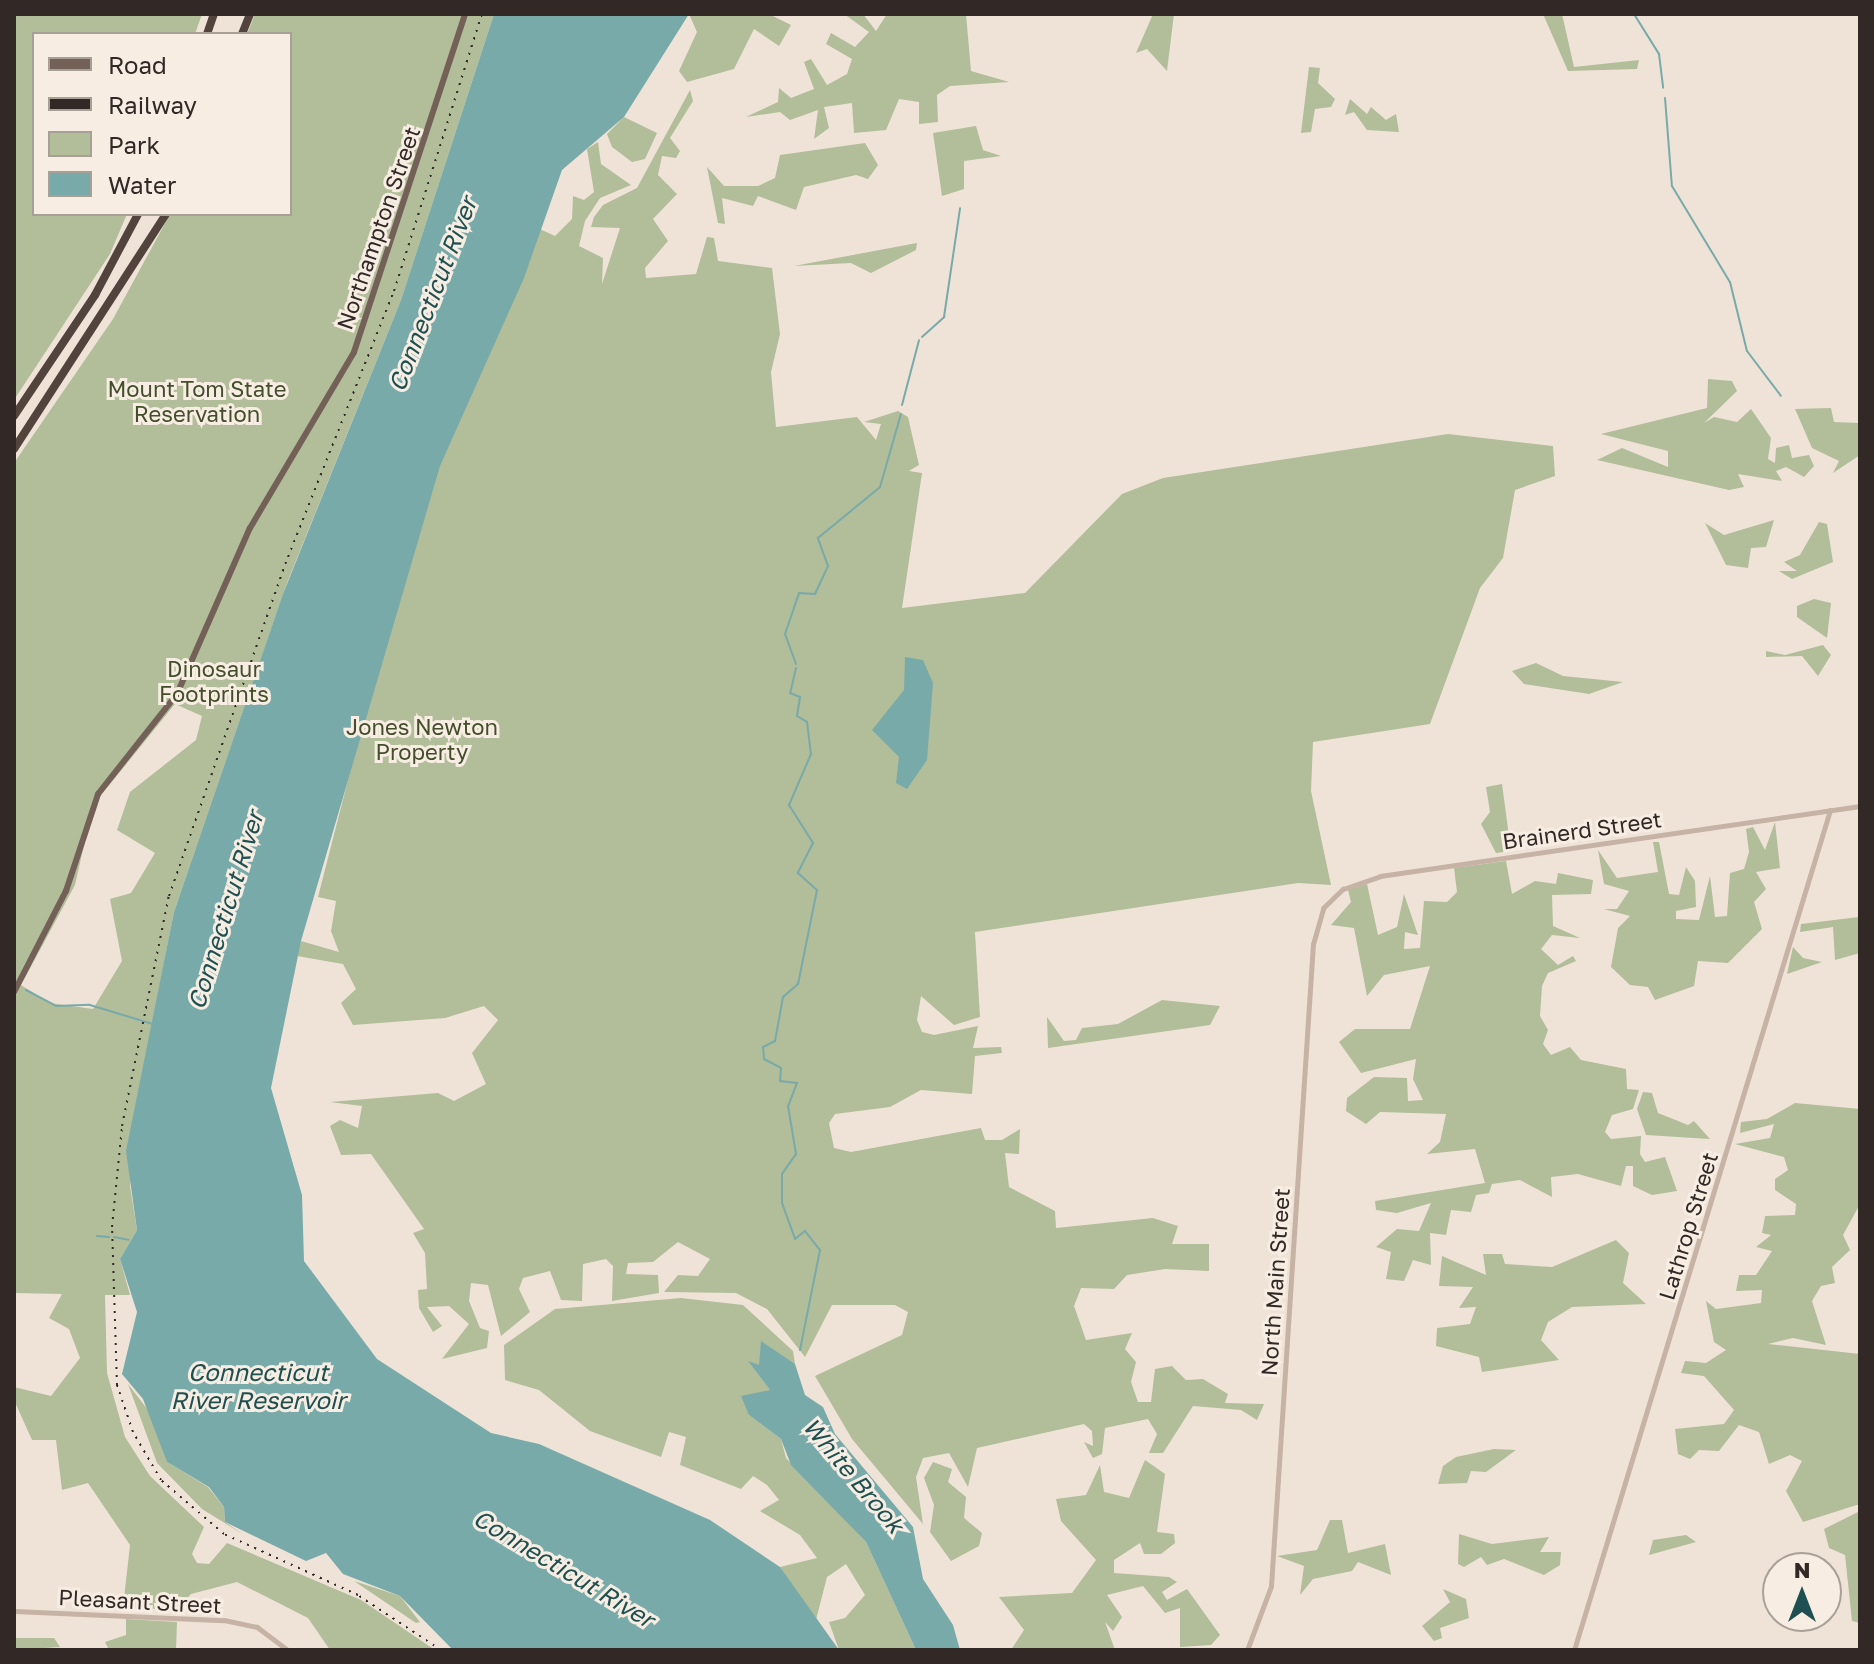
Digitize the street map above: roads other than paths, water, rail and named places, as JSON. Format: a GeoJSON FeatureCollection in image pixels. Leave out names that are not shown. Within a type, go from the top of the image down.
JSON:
{"type":"FeatureCollection","features":[{"type":"Feature","properties":{"kind":"highway"},"geometry":{"type":"LineString","coordinates":[[14,416],[95,295],[137,216]]}},
{"type":"Feature","properties":{"kind":"highway"},"geometry":{"type":"LineString","coordinates":[[14,449],[165,216]]}},
{"type":"Feature","properties":{"kind":"main road","name":"Northampton Street"},"geometry":{"type":"LineString","coordinates":[[14,992],[66,891],[94,801],[177,694],[250,528],[354,352],[465,14]]}},
{"type":"Feature","properties":{"kind":"street","name":"Brainerd Street"},"geometry":{"type":"LineString","coordinates":[[1321,912],[1343,889],[1380,876],[1860,806]]}},
{"type":"Feature","properties":{"kind":"street","name":"Lathrop Street"},"geometry":{"type":"LineString","coordinates":[[1574,1650],[1830,810]]}},
{"type":"Feature","properties":{"kind":"street","name":"North Main Street"},"geometry":{"type":"LineString","coordinates":[[1247,1650],[1271,1586],[1321,912]]}},
{"type":"Feature","properties":{"kind":"street","name":"Pleasant Street"},"geometry":{"type":"LineString","coordinates":[[14,1611],[224,1620],[257,1627],[288,1650]]}},
{"type":"Feature","properties":{"kind":"water"},"geometry":{"type":"Polygon","coordinates":[[[494,14],[689,14],[624,117],[562,170],[524,278],[440,466],[301,941],[271,1088],[302,1195],[304,1261],[377,1359],[491,1433],[539,1444],[710,1520],[780,1567],[839,1650],[453,1650],[400,1596],[343,1574],[326,1553],[306,1561],[225,1522],[224,1507],[209,1487],[167,1462],[143,1399],[122,1374],[137,1312],[120,1259],[137,1230],[126,1151],[174,912],[283,594],[401,300],[494,14]]]}},
{"type":"Feature","properties":{"kind":"water"},"geometry":{"type":"Polygon","coordinates":[[[905,657],[923,660],[933,683],[927,760],[907,789],[896,783],[899,757],[872,730],[904,690],[905,657]]]}},
{"type":"Feature","properties":{"kind":"water"},"geometry":{"type":"Polygon","coordinates":[[[761,1341],[795,1364],[805,1395],[823,1407],[835,1434],[913,1527],[923,1579],[953,1625],[960,1650],[916,1650],[866,1542],[791,1465],[781,1439],[749,1415],[741,1396],[770,1390],[748,1361],[759,1365],[761,1341]]]}},
{"type":"Feature","properties":{"kind":"waterway"},"geometry":{"type":"LineString","coordinates":[[1634,14],[1659,54],[1663,88]]}},
{"type":"Feature","properties":{"kind":"waterway"},"geometry":{"type":"LineString","coordinates":[[1665,98],[1672,186],[1730,282],[1747,351],[1781,396]]}},
{"type":"Feature","properties":{"kind":"waterway","name":"White Brook"},"geometry":{"type":"LineString","coordinates":[[922,337],[944,317],[960,208]]}},
{"type":"Feature","properties":{"kind":"waterway","name":"White Brook"},"geometry":{"type":"LineString","coordinates":[[902,405],[919,340]]}},
{"type":"Feature","properties":{"kind":"waterway","name":"White Brook"},"geometry":{"type":"LineString","coordinates":[[796,664],[785,634],[799,593],[815,594],[828,566],[818,538],[880,487],[901,414]]}},
{"type":"Feature","properties":{"kind":"waterway","name":"White Brook"},"geometry":{"type":"LineString","coordinates":[[796,668],[790,693],[800,697],[797,716],[807,722],[811,754],[789,805],[813,843],[798,873],[817,890],[798,984],[783,997],[775,1041],[763,1047],[764,1059],[781,1068],[780,1081],[797,1083],[788,1106],[796,1154],[782,1174],[782,1203],[795,1239],[805,1231],[820,1250],[800,1350]]}},
{"type":"Feature","properties":{"kind":"waterway"},"geometry":{"type":"LineString","coordinates":[[26,990],[56,1006],[90,1005],[156,1025]]}},
{"type":"Feature","properties":{"kind":"waterway"},"geometry":{"type":"LineString","coordinates":[[97,1236],[109,1237]]}},
{"type":"Feature","properties":{"kind":"waterway"},"geometry":{"type":"LineString","coordinates":[[114,1237],[129,1240]]}},
{"type":"Feature","properties":{"kind":"railway"},"geometry":{"type":"LineString","coordinates":[[441,1650],[358,1595],[224,1534],[161,1480],[133,1432],[117,1385],[112,1227],[122,1126],[169,896],[288,557],[394,291],[482,14]]}},
{"type":"Feature","properties":{"kind":"water label","name":"Connecticut River"},"geometry":{"type":"Point","coordinates":[432,294]}},
{"type":"Feature","properties":{"kind":"water label","name":"Connecticut River"},"geometry":{"type":"Point","coordinates":[225,910]}},
{"type":"Feature","properties":{"kind":"water label","name":"Connecticut River Reservoir"},"geometry":{"type":"Point","coordinates":[258,1386]}},
{"type":"Feature","properties":{"kind":"water label","name":"Connecticut River"},"geometry":{"type":"Point","coordinates":[564,1568]}},
{"type":"Feature","properties":{"kind":"park label","name":"Mount Tom State Reservation"},"geometry":{"type":"Point","coordinates":[197,400]}},
{"type":"Feature","properties":{"kind":"park label","name":"Dinosaur Footprints"},"geometry":{"type":"Point","coordinates":[214,680]}},
{"type":"Feature","properties":{"kind":"park label","name":"Jones Newton Property"},"geometry":{"type":"Point","coordinates":[422,738]}}]}
